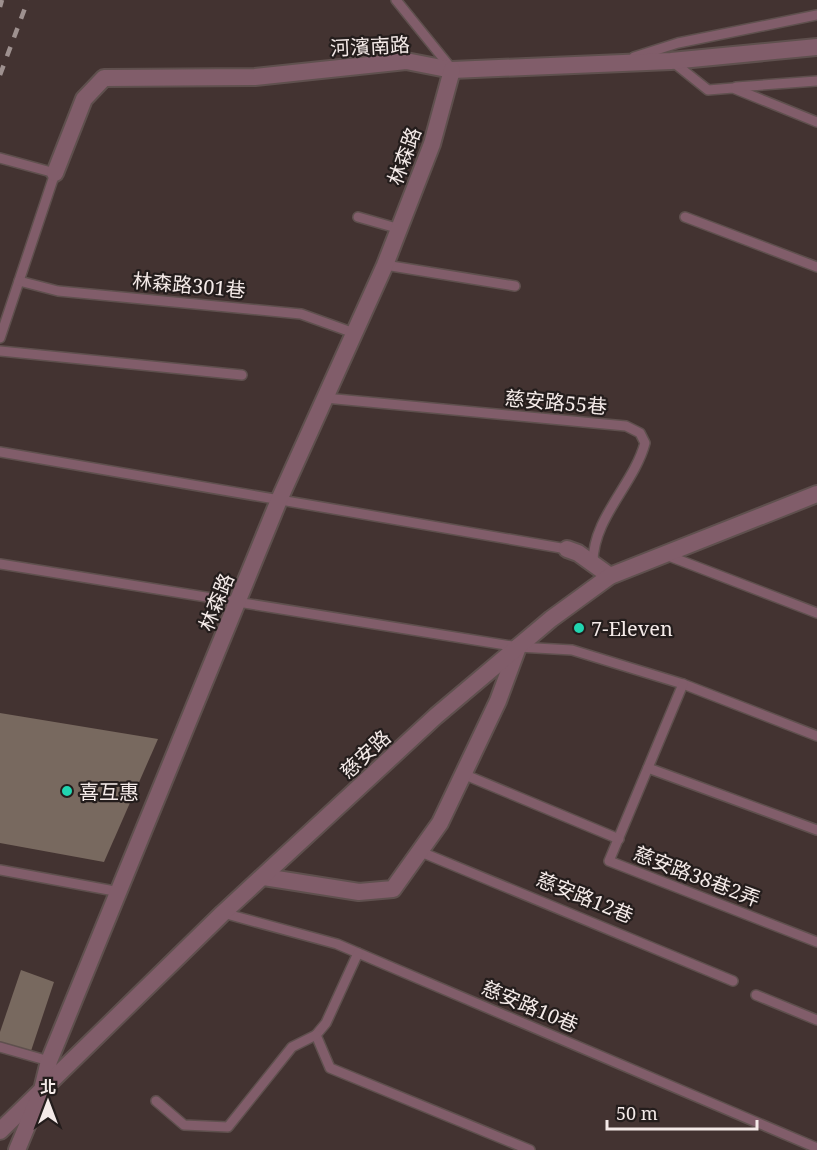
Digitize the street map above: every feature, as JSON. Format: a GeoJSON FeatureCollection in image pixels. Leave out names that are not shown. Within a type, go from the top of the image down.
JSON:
{"type":"FeatureCollection","features":[{"type":"Feature","properties":{"kind":"street","name":"河濱南路"},"geometry":{"type":"LineString","coordinates":[[55,173],[84,99],[104,78],[255,77],[406,62],[452,70],[671,61],[817,47]]}},
{"type":"Feature","properties":{"kind":"street","name":"林森路"},"geometry":{"type":"LineString","coordinates":[[17,1150],[42,1090],[49,1061],[279,500],[386,266],[432,144],[452,70]]}},
{"type":"Feature","properties":{"kind":"street","name":"慈安路"},"geometry":{"type":"LineString","coordinates":[[0,1131],[223,913],[436,716],[518,647],[610,576],[817,494]]}},
{"type":"Feature","properties":{"kind":"street"},"geometry":{"type":"LineString","coordinates":[[567,549],[592,562],[610,576]]}},
{"type":"Feature","properties":{"kind":"street"},"geometry":{"type":"LineString","coordinates":[[264,877],[359,892],[393,889],[440,823],[498,701],[518,647]]}},
{"type":"Feature","properties":{"kind":"lane"},"geometry":{"type":"LineString","coordinates":[[396,0],[452,70]]}},
{"type":"Feature","properties":{"kind":"lane"},"geometry":{"type":"LineString","coordinates":[[617,63],[678,43],[817,15]]}},
{"type":"Feature","properties":{"kind":"lane"},"geometry":{"type":"LineString","coordinates":[[671,61],[708,90],[817,81]]}},
{"type":"Feature","properties":{"kind":"lane"},"geometry":{"type":"LineString","coordinates":[[733,88],[817,122]]}},
{"type":"Feature","properties":{"kind":"lane"},"geometry":{"type":"LineString","coordinates":[[0,158],[55,173],[0,338]]}},
{"type":"Feature","properties":{"kind":"lane"},"geometry":{"type":"LineString","coordinates":[[358,217],[400,229]]}},
{"type":"Feature","properties":{"kind":"lane"},"geometry":{"type":"LineString","coordinates":[[685,217],[817,267]]}},
{"type":"Feature","properties":{"kind":"lane"},"geometry":{"type":"LineString","coordinates":[[386,266],[515,286]]}},
{"type":"Feature","properties":{"kind":"lane","name":"林森路301巷"},"geometry":{"type":"LineString","coordinates":[[19,281],[58,291],[301,314],[354,333]]}},
{"type":"Feature","properties":{"kind":"lane"},"geometry":{"type":"LineString","coordinates":[[0,351],[242,375]]}},
{"type":"Feature","properties":{"kind":"lane","name":"慈安路55巷"},"geometry":{"type":"LineString","coordinates":[[325,398],[626,426],[640,433],[645,443],[640,461],[598,532],[592,550],[592,562]]}},
{"type":"Feature","properties":{"kind":"lane"},"geometry":{"type":"LineString","coordinates":[[0,452],[567,549]]}},
{"type":"Feature","properties":{"kind":"lane"},"geometry":{"type":"LineString","coordinates":[[666,555],[817,613]]}},
{"type":"Feature","properties":{"kind":"lane"},"geometry":{"type":"LineString","coordinates":[[0,564],[518,647],[572,650],[683,684],[817,736]]}},
{"type":"Feature","properties":{"kind":"lane","name":"慈安路38巷2弄"},"geometry":{"type":"LineString","coordinates":[[683,684],[609,861],[817,942]]}},
{"type":"Feature","properties":{"kind":"lane"},"geometry":{"type":"LineString","coordinates":[[648,768],[817,830]]}},
{"type":"Feature","properties":{"kind":"lane"},"geometry":{"type":"LineString","coordinates":[[464,774],[619,839]]}},
{"type":"Feature","properties":{"kind":"lane","name":"慈安路12巷"},"geometry":{"type":"LineString","coordinates":[[421,852],[733,981]]}},
{"type":"Feature","properties":{"kind":"lane"},"geometry":{"type":"LineString","coordinates":[[0,870],[120,892]]}},
{"type":"Feature","properties":{"kind":"lane","name":"慈安路10巷"},"geometry":{"type":"LineString","coordinates":[[223,913],[337,944],[817,1148]]}},
{"type":"Feature","properties":{"kind":"lane"},"geometry":{"type":"LineString","coordinates":[[156,1101],[184,1125],[228,1127],[292,1047],[316,1035],[326,1023],[358,953]]}},
{"type":"Feature","properties":{"kind":"lane"},"geometry":{"type":"LineString","coordinates":[[756,994],[817,1020]]}},
{"type":"Feature","properties":{"kind":"lane"},"geometry":{"type":"LineString","coordinates":[[316,1035],[330,1068],[530,1150]]}},
{"type":"Feature","properties":{"kind":"lane"},"geometry":{"type":"LineString","coordinates":[[0,1047],[49,1061]]}},
{"type":"Feature","properties":{"kind":"building","name":"喜互惠"},"geometry":{"type":"Polygon","coordinates":[[[0,713],[158,739],[104,862],[0,843],[0,713]]]}},
{"type":"Feature","properties":{"kind":"building"},"geometry":{"type":"Polygon","coordinates":[[[21,970],[54,982],[28,1060],[0,1051],[0,1032],[21,970]]]}},
{"type":"Feature","properties":{"kind":"railway"},"geometry":{"type":"LineString","coordinates":[[0,7],[2,0]]}},
{"type":"Feature","properties":{"kind":"railway"},"geometry":{"type":"LineString","coordinates":[[0,75],[28,0]]}},
{"type":"Feature","properties":{"kind":"place","name":"7-Eleven"},"geometry":{"type":"Point","coordinates":[579,628]}},
{"type":"Feature","properties":{"kind":"place","name":"喜互惠"},"geometry":{"type":"Point","coordinates":[67,791]}}]}
